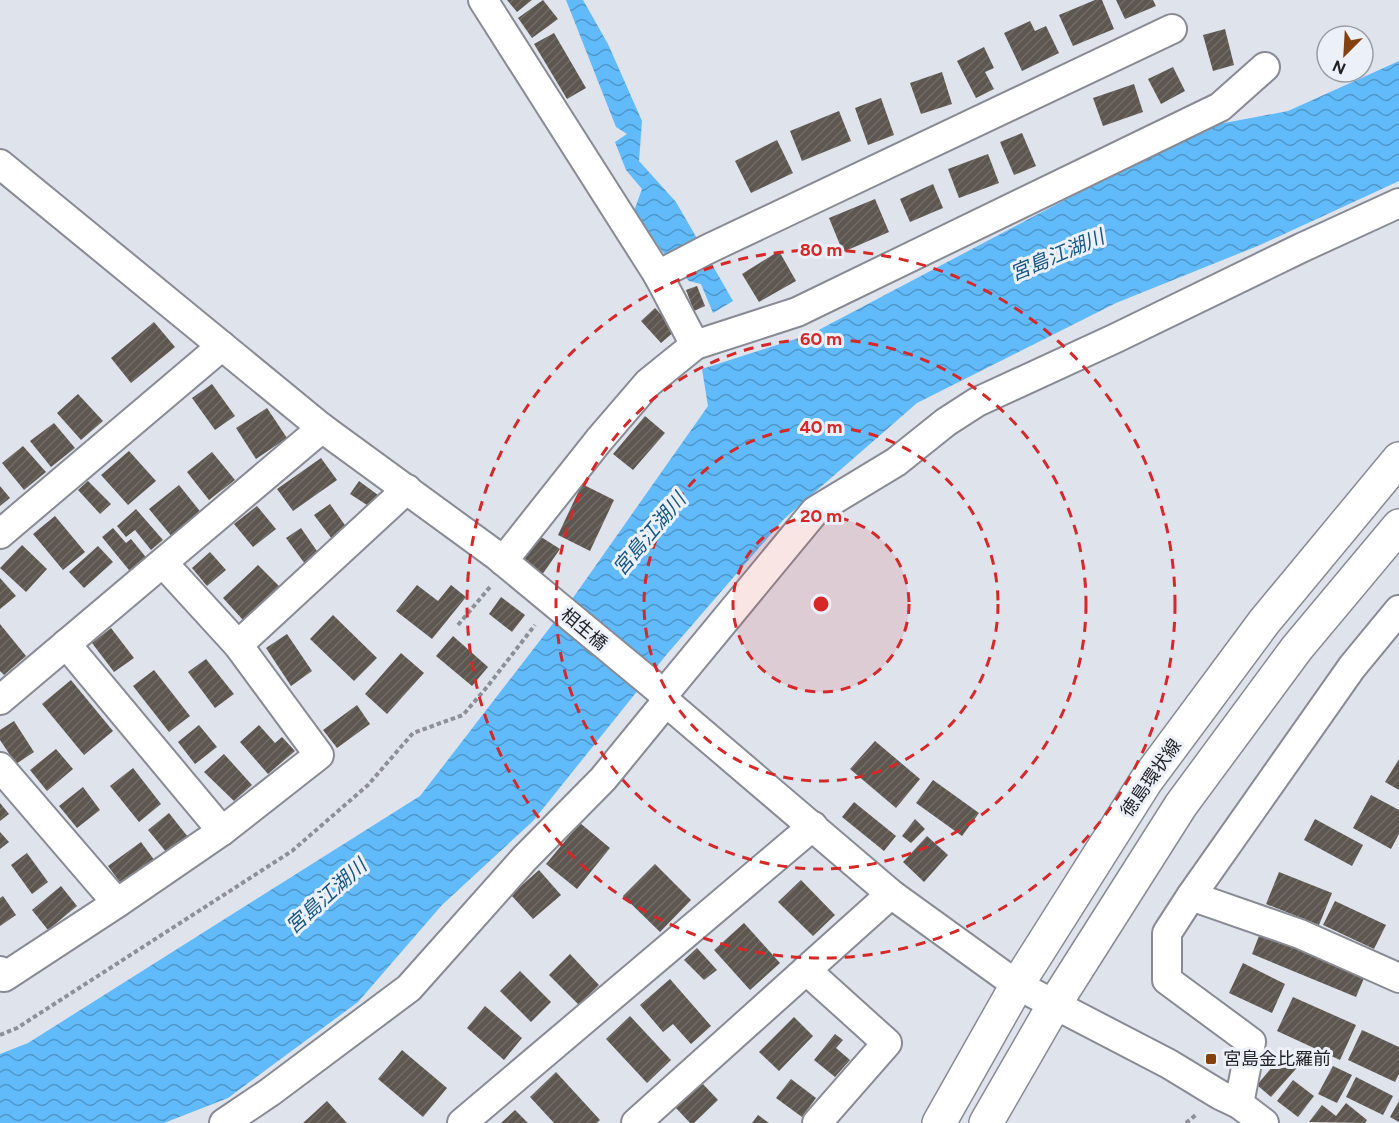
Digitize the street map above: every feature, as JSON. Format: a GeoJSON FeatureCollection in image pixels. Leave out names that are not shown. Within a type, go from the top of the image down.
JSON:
{"type":"FeatureCollection","features":[{"type":"Feature","properties":{"kind":"main road","name":"徳島環状線"},"geometry":{"type":"LineString","coordinates":[[939,1123],[1017,985],[1146,781],[1264,622],[1399,459]]}},
{"type":"Feature","properties":{"kind":"main road"},"geometry":{"type":"LineString","coordinates":[[986,1123],[1054,1005],[1181,805],[1298,648],[1399,526]]}},
{"type":"Feature","properties":{"kind":"street"},"geometry":{"type":"LineString","coordinates":[[483,0],[658,274],[695,345]]}},
{"type":"Feature","properties":{"kind":"street"},"geometry":{"type":"LineString","coordinates":[[658,274],[1172,28]]}},
{"type":"Feature","properties":{"kind":"street"},"geometry":{"type":"LineString","coordinates":[[509,567],[599,440],[648,382],[695,345],[797,312],[1220,107],[1265,67]]}},
{"type":"Feature","properties":{"kind":"street","name":"相生橋"},"geometry":{"type":"LineString","coordinates":[[0,164],[322,428],[509,567],[891,894],[1017,985],[1169,1064],[1239,1104],[1264,1123]]}},
{"type":"Feature","properties":{"kind":"street"},"geometry":{"type":"LineString","coordinates":[[224,1123],[270,1092],[409,988],[524,859],[603,779],[660,694],[815,511],[896,462],[946,422],[977,402],[1399,203]]}},
{"type":"Feature","properties":{"kind":"street"},"geometry":{"type":"LineString","coordinates":[[0,534],[222,346]]}},
{"type":"Feature","properties":{"kind":"street"},"geometry":{"type":"LineString","coordinates":[[0,700],[322,428]]}},
{"type":"Feature","properties":{"kind":"street"},"geometry":{"type":"LineString","coordinates":[[238,645],[407,489]]}},
{"type":"Feature","properties":{"kind":"street"},"geometry":{"type":"LineString","coordinates":[[0,971],[4,977],[117,903],[222,831],[319,755],[238,645],[163,563]]}},
{"type":"Feature","properties":{"kind":"street"},"geometry":{"type":"LineString","coordinates":[[1239,1104],[1251,1042],[1167,980],[1167,933],[1352,668],[1399,610]]}},
{"type":"Feature","properties":{"kind":"street"},"geometry":{"type":"LineString","coordinates":[[66,644],[222,831]]}},
{"type":"Feature","properties":{"kind":"street"},"geometry":{"type":"LineString","coordinates":[[0,767],[117,903]]}},
{"type":"Feature","properties":{"kind":"street"},"geometry":{"type":"LineString","coordinates":[[462,1123],[813,826]]}},
{"type":"Feature","properties":{"kind":"street"},"geometry":{"type":"LineString","coordinates":[[647,1120],[806,970],[891,894]]}},
{"type":"Feature","properties":{"kind":"street"},"geometry":{"type":"LineString","coordinates":[[1191,896],[1300,934],[1399,978]]}},
{"type":"Feature","properties":{"kind":"street"},"geometry":{"type":"LineString","coordinates":[[806,970],[887,1043],[817,1123]]}},
{"type":"Feature","properties":{"kind":"path"},"geometry":{"type":"LineString","coordinates":[[458,626],[509,567]]}},
{"type":"Feature","properties":{"kind":"path"},"geometry":{"type":"LineString","coordinates":[[0,1035],[17,1028],[292,851],[368,784],[413,733],[463,715],[488,687],[552,603]]}},
{"type":"Feature","properties":{"kind":"water"},"geometry":{"type":"Polygon","coordinates":[[[566,0],[583,0],[608,44],[642,121],[639,161],[676,202],[733,301],[713,313],[701,284],[689,281],[662,251],[634,211],[642,189],[626,170],[615,142],[627,134],[616,127],[566,0]]]}},
{"type":"Feature","properties":{"kind":"water","name":"宮島江湖川"},"geometry":{"type":"Polygon","coordinates":[[[1399,61],[1399,181],[1260,245],[1116,303],[917,403],[784,519],[667,654],[533,821],[442,905],[358,1002],[228,1098],[164,1123],[0,1123],[0,1054],[28,1043],[420,796],[575,595],[708,406],[702,369],[811,334],[1203,127],[1288,111],[1348,84],[1375,84],[1375,72],[1399,61]]]}},
{"type":"Feature","properties":{"kind":"building"},"geometry":{"type":"Polygon","coordinates":[[[507,0],[532,0],[517,12],[507,0]]]}},
{"type":"Feature","properties":{"kind":"building"},"geometry":{"type":"Polygon","coordinates":[[[543,0],[558,19],[532,38],[518,18],[543,0]]]}},
{"type":"Feature","properties":{"kind":"building"},"geometry":{"type":"Polygon","coordinates":[[[1095,0],[1102,0],[1114,29],[1073,46],[1059,15],[1095,0]]]}},
{"type":"Feature","properties":{"kind":"building"},"geometry":{"type":"Polygon","coordinates":[[[1116,0],[1153,0],[1156,6],[1125,19],[1116,0]]]}},
{"type":"Feature","properties":{"kind":"building"},"geometry":{"type":"Polygon","coordinates":[[[1030,21],[1035,31],[1046,26],[1059,53],[1022,71],[1004,33],[1030,21]]]}},
{"type":"Feature","properties":{"kind":"building"},"geometry":{"type":"Polygon","coordinates":[[[1225,29],[1234,65],[1213,71],[1203,35],[1225,29]]]}},
{"type":"Feature","properties":{"kind":"building"},"geometry":{"type":"Polygon","coordinates":[[[554,33],[586,88],[567,99],[534,44],[554,33]]]}},
{"type":"Feature","properties":{"kind":"building"},"geometry":{"type":"Polygon","coordinates":[[[984,47],[994,68],[985,72],[994,89],[976,98],[957,61],[984,47]]]}},
{"type":"Feature","properties":{"kind":"building"},"geometry":{"type":"Polygon","coordinates":[[[1173,67],[1185,91],[1161,104],[1148,79],[1173,67]]]}},
{"type":"Feature","properties":{"kind":"building"},"geometry":{"type":"Polygon","coordinates":[[[942,72],[952,104],[921,114],[910,83],[942,72]]]}},
{"type":"Feature","properties":{"kind":"building"},"geometry":{"type":"Polygon","coordinates":[[[1134,84],[1143,112],[1103,126],[1093,98],[1134,84]]]}},
{"type":"Feature","properties":{"kind":"building"},"geometry":{"type":"Polygon","coordinates":[[[881,98],[894,135],[868,145],[855,108],[881,98]]]}},
{"type":"Feature","properties":{"kind":"building"},"geometry":{"type":"Polygon","coordinates":[[[839,111],[851,141],[802,161],[790,131],[839,111]]]}},
{"type":"Feature","properties":{"kind":"building"},"geometry":{"type":"Polygon","coordinates":[[[1022,133],[1036,166],[1014,175],[1000,142],[1022,133]]]}},
{"type":"Feature","properties":{"kind":"building"},"geometry":{"type":"Polygon","coordinates":[[[777,140],[793,173],[751,193],[735,161],[777,140]]]}},
{"type":"Feature","properties":{"kind":"building"},"geometry":{"type":"Polygon","coordinates":[[[988,154],[999,183],[959,198],[948,169],[988,154]]]}},
{"type":"Feature","properties":{"kind":"building"},"geometry":{"type":"Polygon","coordinates":[[[933,184],[943,208],[910,222],[900,199],[933,184]]]}},
{"type":"Feature","properties":{"kind":"building"},"geometry":{"type":"Polygon","coordinates":[[[875,199],[889,232],[843,252],[829,218],[875,199]]]}},
{"type":"Feature","properties":{"kind":"building"},"geometry":{"type":"Polygon","coordinates":[[[779,251],[796,281],[759,302],[742,274],[779,251]]]}},
{"type":"Feature","properties":{"kind":"building"},"geometry":{"type":"Polygon","coordinates":[[[697,286],[705,306],[694,311],[686,290],[697,286]]]}},
{"type":"Feature","properties":{"kind":"building"},"geometry":{"type":"Polygon","coordinates":[[[655,308],[676,330],[661,343],[641,321],[655,308]]]}},
{"type":"Feature","properties":{"kind":"building"},"geometry":{"type":"Polygon","coordinates":[[[154,322],[175,347],[131,383],[111,358],[154,322]]]}},
{"type":"Feature","properties":{"kind":"building"},"geometry":{"type":"Polygon","coordinates":[[[212,384],[235,416],[215,430],[192,398],[212,384]]]}},
{"type":"Feature","properties":{"kind":"building"},"geometry":{"type":"Polygon","coordinates":[[[78,394],[103,421],[81,440],[57,413],[78,394]]]}},
{"type":"Feature","properties":{"kind":"building"},"geometry":{"type":"Polygon","coordinates":[[[267,408],[287,438],[256,459],[236,428],[267,408]]]}},
{"type":"Feature","properties":{"kind":"building"},"geometry":{"type":"Polygon","coordinates":[[[645,416],[665,433],[633,470],[613,454],[645,416]]]}},
{"type":"Feature","properties":{"kind":"building"},"geometry":{"type":"Polygon","coordinates":[[[54,423],[75,448],[51,467],[30,441],[54,423]]]}},
{"type":"Feature","properties":{"kind":"building"},"geometry":{"type":"Polygon","coordinates":[[[23,446],[46,472],[24,490],[2,463],[23,446]]]}},
{"type":"Feature","properties":{"kind":"building"},"geometry":{"type":"Polygon","coordinates":[[[129,451],[156,481],[128,505],[101,475],[129,451]]]}},
{"type":"Feature","properties":{"kind":"building"},"geometry":{"type":"Polygon","coordinates":[[[212,452],[235,480],[209,500],[187,472],[212,452]]]}},
{"type":"Feature","properties":{"kind":"building"},"geometry":{"type":"Polygon","coordinates":[[[321,458],[337,480],[293,511],[277,489],[321,458]]]}},
{"type":"Feature","properties":{"kind":"building"},"geometry":{"type":"Polygon","coordinates":[[[88,481],[111,504],[100,514],[78,490],[88,481]]]}},
{"type":"Feature","properties":{"kind":"building"},"geometry":{"type":"Polygon","coordinates":[[[359,481],[378,495],[370,507],[350,494],[359,481]]]}},
{"type":"Feature","properties":{"kind":"building"},"geometry":{"type":"Polygon","coordinates":[[[582,484],[614,500],[590,551],[558,535],[582,484]]]}},
{"type":"Feature","properties":{"kind":"building"},"geometry":{"type":"Polygon","coordinates":[[[179,485],[203,515],[173,538],[149,509],[179,485]]]}},
{"type":"Feature","properties":{"kind":"building"},"geometry":{"type":"Polygon","coordinates":[[[0,486],[10,498],[0,506],[0,486]]]}},
{"type":"Feature","properties":{"kind":"building"},"geometry":{"type":"Polygon","coordinates":[[[330,504],[347,528],[332,539],[314,515],[330,504]]]}},
{"type":"Feature","properties":{"kind":"building"},"geometry":{"type":"Polygon","coordinates":[[[257,506],[276,529],[253,547],[234,524],[257,506]]]}},
{"type":"Feature","properties":{"kind":"building"},"geometry":{"type":"Polygon","coordinates":[[[136,509],[163,540],[151,550],[135,530],[126,537],[117,526],[136,509]]]}},
{"type":"Feature","properties":{"kind":"building"},"geometry":{"type":"Polygon","coordinates":[[[55,516],[85,552],[63,570],[33,534],[55,516]]]}},
{"type":"Feature","properties":{"kind":"building"},"geometry":{"type":"Polygon","coordinates":[[[113,528],[126,543],[131,539],[149,561],[133,575],[102,537],[113,528]]]}},
{"type":"Feature","properties":{"kind":"building"},"geometry":{"type":"Polygon","coordinates":[[[301,528],[319,554],[305,564],[286,538],[301,528]]]}},
{"type":"Feature","properties":{"kind":"building"},"geometry":{"type":"Polygon","coordinates":[[[538,535],[560,549],[542,575],[520,561],[538,535]]]}},
{"type":"Feature","properties":{"kind":"building"},"geometry":{"type":"Polygon","coordinates":[[[22,545],[47,569],[26,592],[0,568],[22,545]]]}},
{"type":"Feature","properties":{"kind":"building"},"geometry":{"type":"Polygon","coordinates":[[[98,546],[113,562],[84,588],[69,572],[98,546]]]}},
{"type":"Feature","properties":{"kind":"building"},"geometry":{"type":"Polygon","coordinates":[[[210,552],[226,570],[207,586],[192,568],[210,552]]]}},
{"type":"Feature","properties":{"kind":"building"},"geometry":{"type":"Polygon","coordinates":[[[258,565],[279,586],[243,620],[223,598],[258,565]]]}},
{"type":"Feature","properties":{"kind":"building"},"geometry":{"type":"Polygon","coordinates":[[[0,578],[16,596],[0,609],[0,578]]]}},
{"type":"Feature","properties":{"kind":"building"},"geometry":{"type":"Polygon","coordinates":[[[417,585],[438,601],[451,585],[466,597],[432,639],[396,611],[417,585]]]}},
{"type":"Feature","properties":{"kind":"building"},"geometry":{"type":"Polygon","coordinates":[[[501,597],[525,615],[512,632],[489,614],[501,597]]]}},
{"type":"Feature","properties":{"kind":"building"},"geometry":{"type":"Polygon","coordinates":[[[333,615],[377,658],[354,681],[310,639],[333,615]]]}},
{"type":"Feature","properties":{"kind":"building"},"geometry":{"type":"Polygon","coordinates":[[[0,624],[26,656],[4,675],[0,671],[0,624]]]}},
{"type":"Feature","properties":{"kind":"building"},"geometry":{"type":"Polygon","coordinates":[[[111,628],[134,658],[114,672],[92,643],[111,628]]]}},
{"type":"Feature","properties":{"kind":"building"},"geometry":{"type":"Polygon","coordinates":[[[287,634],[312,671],[291,686],[266,648],[287,634]]]}},
{"type":"Feature","properties":{"kind":"building"},"geometry":{"type":"Polygon","coordinates":[[[453,636],[488,667],[472,686],[436,656],[453,636]]]}},
{"type":"Feature","properties":{"kind":"building"},"geometry":{"type":"Polygon","coordinates":[[[401,653],[424,673],[387,714],[365,694],[401,653]]]}},
{"type":"Feature","properties":{"kind":"building"},"geometry":{"type":"Polygon","coordinates":[[[206,659],[234,694],[215,708],[188,672],[206,659]]]}},
{"type":"Feature","properties":{"kind":"building"},"geometry":{"type":"Polygon","coordinates":[[[154,670],[190,716],[169,732],[133,686],[154,670]]]}},
{"type":"Feature","properties":{"kind":"building"},"geometry":{"type":"Polygon","coordinates":[[[71,680],[113,731],[84,755],[42,704],[71,680]]]}},
{"type":"Feature","properties":{"kind":"building"},"geometry":{"type":"Polygon","coordinates":[[[357,705],[370,724],[337,748],[323,730],[357,705]]]}},
{"type":"Feature","properties":{"kind":"building"},"geometry":{"type":"Polygon","coordinates":[[[14,721],[34,752],[16,764],[0,740],[0,730],[14,721]]]}},
{"type":"Feature","properties":{"kind":"building"},"geometry":{"type":"Polygon","coordinates":[[[199,725],[217,747],[195,764],[178,742],[199,725]]]}},
{"type":"Feature","properties":{"kind":"building"},"geometry":{"type":"Polygon","coordinates":[[[259,725],[275,743],[282,737],[295,751],[268,774],[240,742],[259,725]]]}},
{"type":"Feature","properties":{"kind":"building"},"geometry":{"type":"Polygon","coordinates":[[[875,741],[920,779],[896,808],[850,769],[875,741]]]}},
{"type":"Feature","properties":{"kind":"building"},"geometry":{"type":"Polygon","coordinates":[[[56,749],[73,769],[47,791],[30,770],[56,749]]]}},
{"type":"Feature","properties":{"kind":"building"},"geometry":{"type":"Polygon","coordinates":[[[224,754],[252,785],[234,801],[204,772],[224,754]]]}},
{"type":"Feature","properties":{"kind":"building"},"geometry":{"type":"Polygon","coordinates":[[[1399,759],[1399,790],[1385,782],[1399,759]]]}},
{"type":"Feature","properties":{"kind":"building"},"geometry":{"type":"Polygon","coordinates":[[[133,768],[161,804],[139,822],[110,786],[133,768]]]}},
{"type":"Feature","properties":{"kind":"building"},"geometry":{"type":"Polygon","coordinates":[[[933,780],[979,813],[962,836],[916,803],[933,780]]]}},
{"type":"Feature","properties":{"kind":"building"},"geometry":{"type":"Polygon","coordinates":[[[83,787],[100,810],[77,828],[59,806],[83,787]]]}},
{"type":"Feature","properties":{"kind":"building"},"geometry":{"type":"Polygon","coordinates":[[[1371,795],[1399,810],[1399,834],[1391,849],[1353,828],[1371,795]]]}},
{"type":"Feature","properties":{"kind":"building"},"geometry":{"type":"Polygon","coordinates":[[[854,802],[896,836],[884,851],[842,817],[854,802]]]}},
{"type":"Feature","properties":{"kind":"building"},"geometry":{"type":"Polygon","coordinates":[[[0,803],[9,814],[0,821],[0,803]]]}},
{"type":"Feature","properties":{"kind":"building"},"geometry":{"type":"Polygon","coordinates":[[[169,813],[188,837],[167,853],[148,830],[169,813]]]}},
{"type":"Feature","properties":{"kind":"building"},"geometry":{"type":"Polygon","coordinates":[[[915,819],[925,829],[911,843],[902,836],[915,819]]]}},
{"type":"Feature","properties":{"kind":"building"},"geometry":{"type":"Polygon","coordinates":[[[1315,819],[1363,845],[1352,866],[1304,840],[1315,819]]]}},
{"type":"Feature","properties":{"kind":"building"},"geometry":{"type":"Polygon","coordinates":[[[580,823],[610,848],[577,889],[546,864],[580,823]]]}},
{"type":"Feature","properties":{"kind":"building"},"geometry":{"type":"Polygon","coordinates":[[[0,832],[9,842],[0,849],[0,832]]]}},
{"type":"Feature","properties":{"kind":"building"},"geometry":{"type":"Polygon","coordinates":[[[927,836],[948,855],[924,882],[903,862],[927,836]]]}},
{"type":"Feature","properties":{"kind":"building"},"geometry":{"type":"Polygon","coordinates":[[[141,842],[155,861],[122,885],[108,866],[141,842]]]}},
{"type":"Feature","properties":{"kind":"building"},"geometry":{"type":"Polygon","coordinates":[[[27,853],[48,882],[32,894],[11,865],[27,853]]]}},
{"type":"Feature","properties":{"kind":"building"},"geometry":{"type":"Polygon","coordinates":[[[655,864],[691,900],[660,932],[623,896],[655,864]]]}},
{"type":"Feature","properties":{"kind":"building"},"geometry":{"type":"Polygon","coordinates":[[[539,870],[561,895],[533,919],[511,895],[539,870]]]}},
{"type":"Feature","properties":{"kind":"building"},"geometry":{"type":"Polygon","coordinates":[[[1279,872],[1332,893],[1319,925],[1266,904],[1279,872]]]}},
{"type":"Feature","properties":{"kind":"building"},"geometry":{"type":"Polygon","coordinates":[[[801,880],[835,915],[813,936],[778,902],[801,880]]]}},
{"type":"Feature","properties":{"kind":"building"},"geometry":{"type":"Polygon","coordinates":[[[61,886],[77,906],[48,930],[32,910],[61,886]]]}},
{"type":"Feature","properties":{"kind":"building"},"geometry":{"type":"Polygon","coordinates":[[[3,896],[16,915],[0,926],[0,898],[3,896]]]}},
{"type":"Feature","properties":{"kind":"building"},"geometry":{"type":"Polygon","coordinates":[[[1335,901],[1386,925],[1374,949],[1323,925],[1335,901]]]}},
{"type":"Feature","properties":{"kind":"building"},"geometry":{"type":"Polygon","coordinates":[[[744,923],[780,963],[750,990],[714,950],[744,923]]]}},
{"type":"Feature","properties":{"kind":"building"},"geometry":{"type":"Polygon","coordinates":[[[1262,928],[1367,971],[1356,997],[1252,954],[1262,928]]]}},
{"type":"Feature","properties":{"kind":"building"},"geometry":{"type":"Polygon","coordinates":[[[697,948],[717,970],[704,980],[684,960],[697,948]]]}},
{"type":"Feature","properties":{"kind":"building"},"geometry":{"type":"Polygon","coordinates":[[[570,954],[599,985],[579,1005],[549,975],[570,954]]]}},
{"type":"Feature","properties":{"kind":"building"},"geometry":{"type":"Polygon","coordinates":[[[1243,963],[1285,984],[1272,1013],[1229,993],[1243,963]]]}},
{"type":"Feature","properties":{"kind":"building"},"geometry":{"type":"Polygon","coordinates":[[[520,971],[551,1002],[531,1022],[500,991],[520,971]]]}},
{"type":"Feature","properties":{"kind":"building"},"geometry":{"type":"Polygon","coordinates":[[[670,979],[711,1026],[691,1044],[673,1024],[663,1032],[640,1005],[670,979]]]}},
{"type":"Feature","properties":{"kind":"building"},"geometry":{"type":"Polygon","coordinates":[[[1293,997],[1356,1025],[1340,1060],[1277,1031],[1293,997]]]}},
{"type":"Feature","properties":{"kind":"building"},"geometry":{"type":"Polygon","coordinates":[[[485,1006],[522,1038],[504,1060],[467,1028],[485,1006]]]}},
{"type":"Feature","properties":{"kind":"building"},"geometry":{"type":"Polygon","coordinates":[[[630,1016],[671,1060],[647,1083],[606,1039],[630,1016]]]}},
{"type":"Feature","properties":{"kind":"building"},"geometry":{"type":"Polygon","coordinates":[[[794,1017],[813,1036],[779,1071],[759,1052],[794,1017]]]}},
{"type":"Feature","properties":{"kind":"building"},"geometry":{"type":"Polygon","coordinates":[[[1362,1030],[1399,1047],[1399,1074],[1395,1082],[1348,1060],[1362,1030]]]}},
{"type":"Feature","properties":{"kind":"building"},"geometry":{"type":"Polygon","coordinates":[[[835,1034],[843,1040],[836,1048],[850,1060],[835,1077],[814,1060],[835,1034]]]}},
{"type":"Feature","properties":{"kind":"building"},"geometry":{"type":"Polygon","coordinates":[[[1288,1048],[1303,1061],[1271,1097],[1257,1085],[1288,1048]]]}},
{"type":"Feature","properties":{"kind":"building"},"geometry":{"type":"Polygon","coordinates":[[[402,1050],[447,1088],[423,1117],[378,1079],[402,1050]]]}},
{"type":"Feature","properties":{"kind":"building"},"geometry":{"type":"Polygon","coordinates":[[[1333,1066],[1352,1075],[1337,1103],[1318,1094],[1333,1066]]]}},
{"type":"Feature","properties":{"kind":"building"},"geometry":{"type":"Polygon","coordinates":[[[556,1072],[600,1120],[597,1123],[554,1123],[530,1097],[556,1072]]]}},
{"type":"Feature","properties":{"kind":"building"},"geometry":{"type":"Polygon","coordinates":[[[1356,1077],[1393,1096],[1383,1115],[1346,1097],[1356,1077]]]}},
{"type":"Feature","properties":{"kind":"building"},"geometry":{"type":"Polygon","coordinates":[[[791,1079],[816,1098],[802,1117],[776,1098],[791,1079]]]}},
{"type":"Feature","properties":{"kind":"building"},"geometry":{"type":"Polygon","coordinates":[[[1293,1080],[1314,1096],[1298,1117],[1277,1101],[1293,1080]]]}},
{"type":"Feature","properties":{"kind":"building"},"geometry":{"type":"Polygon","coordinates":[[[702,1083],[718,1100],[694,1123],[690,1123],[676,1108],[702,1083]]]}},
{"type":"Feature","properties":{"kind":"building"},"geometry":{"type":"Polygon","coordinates":[[[327,1101],[347,1123],[303,1123],[327,1101]]]}},
{"type":"Feature","properties":{"kind":"building"},"geometry":{"type":"Polygon","coordinates":[[[1399,1101],[1399,1122],[1390,1117],[1399,1101]]]}},
{"type":"Feature","properties":{"kind":"building"},"geometry":{"type":"Polygon","coordinates":[[[1346,1103],[1367,1120],[1365,1123],[1309,1122],[1322,1105],[1336,1116],[1346,1103]]]}},
{"type":"Feature","properties":{"kind":"building"},"geometry":{"type":"Polygon","coordinates":[[[515,1110],[528,1123],[501,1123],[515,1110]]]}},
{"type":"Feature","properties":{"kind":"building"},"geometry":{"type":"Polygon","coordinates":[[[758,1115],[769,1123],[752,1123],[758,1115]]]}},
{"type":"Feature","properties":{"kind":"place","name":"宮島金比羅前"},"geometry":{"type":"Point","coordinates":[1211,1059]}}]}
